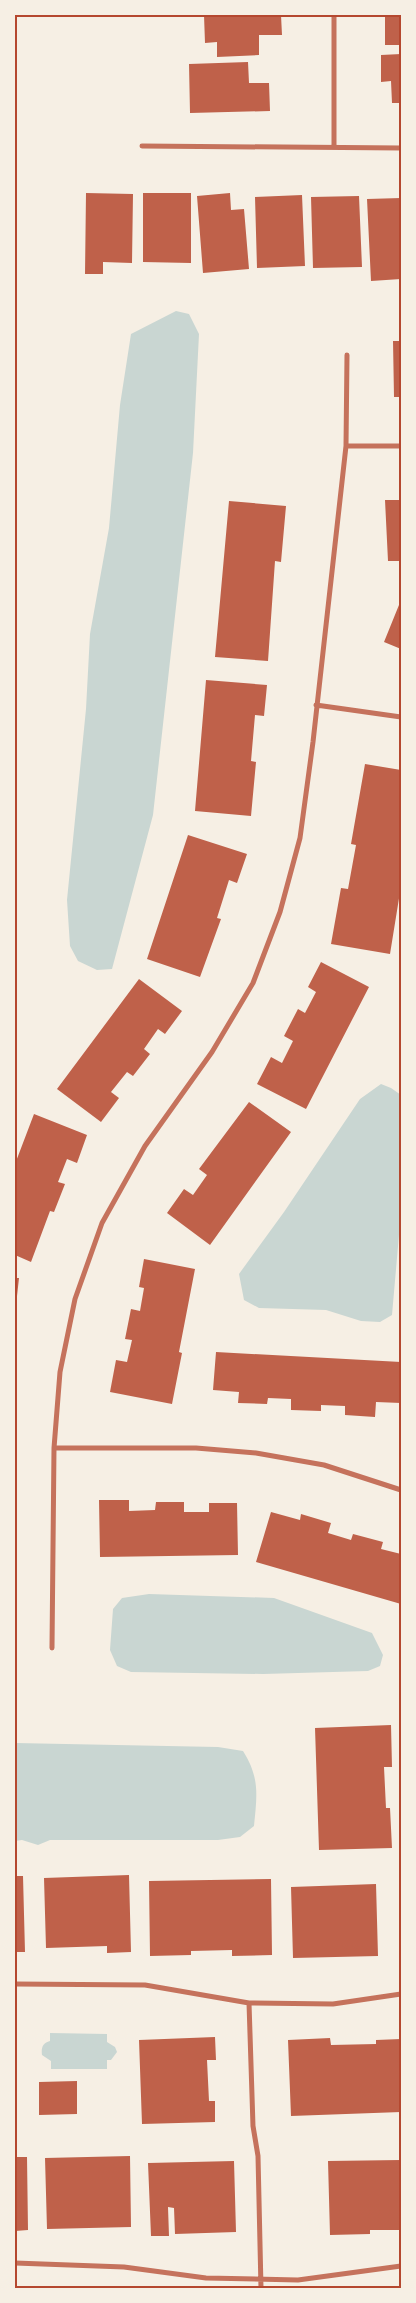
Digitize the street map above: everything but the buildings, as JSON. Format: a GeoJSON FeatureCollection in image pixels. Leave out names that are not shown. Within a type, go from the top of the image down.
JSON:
{"type":"FeatureCollection","features":[{"type":"Feature","properties":{"kind":"street"},"geometry":{"type":"LineString","coordinates":[[334,15],[334,147]]}},
{"type":"Feature","properties":{"kind":"street"},"geometry":{"type":"LineString","coordinates":[[142,146],[401,148]]}},
{"type":"Feature","properties":{"kind":"street"},"geometry":{"type":"LineString","coordinates":[[52,1648],[54,1448],[60,1372],[75,1299],[102,1223],[145,1146],[212,1052],[253,983],[280,912],[300,838],[346,446],[347,355]]}},
{"type":"Feature","properties":{"kind":"street"},"geometry":{"type":"LineString","coordinates":[[346,446],[401,446]]}},
{"type":"Feature","properties":{"kind":"street"},"geometry":{"type":"LineString","coordinates":[[316,705],[401,717]]}},
{"type":"Feature","properties":{"kind":"street"},"geometry":{"type":"LineString","coordinates":[[54,1448],[196,1448],[256,1453],[324,1465],[401,1490]]}},
{"type":"Feature","properties":{"kind":"street"},"geometry":{"type":"LineString","coordinates":[[15,1984],[145,1984],[249,2003],[333,2004],[401,1994]]}},
{"type":"Feature","properties":{"kind":"street"},"geometry":{"type":"LineString","coordinates":[[249,2003],[253,2126],[258,2156],[261,2288]]}},
{"type":"Feature","properties":{"kind":"street"},"geometry":{"type":"LineString","coordinates":[[15,2263],[124,2267],[206,2278],[298,2280],[401,2266]]}},
{"type":"Feature","properties":{"kind":"shaded area"},"geometry":{"type":"Polygon","coordinates":[[[176,311],[189,314],[199,334],[193,453],[153,815],[112,969],[97,970],[78,961],[70,946],[67,900],[86,709],[90,634],[109,528],[120,405],[131,334],[176,311]]]}},
{"type":"Feature","properties":{"kind":"shaded area"},"geometry":{"type":"Polygon","coordinates":[[[381,1084],[401,1095],[401,1212],[392,1315],[380,1322],[361,1321],[326,1310],[259,1308],[244,1300],[239,1274],[284,1212],[360,1099],[381,1084]]]}},
{"type":"Feature","properties":{"kind":"shaded area"},"geometry":{"type":"Polygon","coordinates":[[[149,1594],[274,1598],[372,1633],[383,1655],[380,1666],[368,1671],[263,1674],[131,1672],[117,1666],[110,1650],[113,1609],[122,1598],[149,1594]]]}},
{"type":"Feature","properties":{"kind":"shaded area"},"geometry":{"type":"Polygon","coordinates":[[[15,1743],[218,1747],[243,1751],[255,1778],[254,1826],[240,1837],[218,1840],[50,1840],[38,1845],[22,1840],[15,1841],[15,1743]]]}},
{"type":"Feature","properties":{"kind":"shaded area"},"geometry":{"type":"Polygon","coordinates":[[[50,2033],[107,2034],[107,2042],[115,2047],[117,2052],[111,2060],[107,2060],[107,2069],[51,2069],[51,2061],[42,2055],[44,2044],[50,2041],[50,2033]]]}}]}
